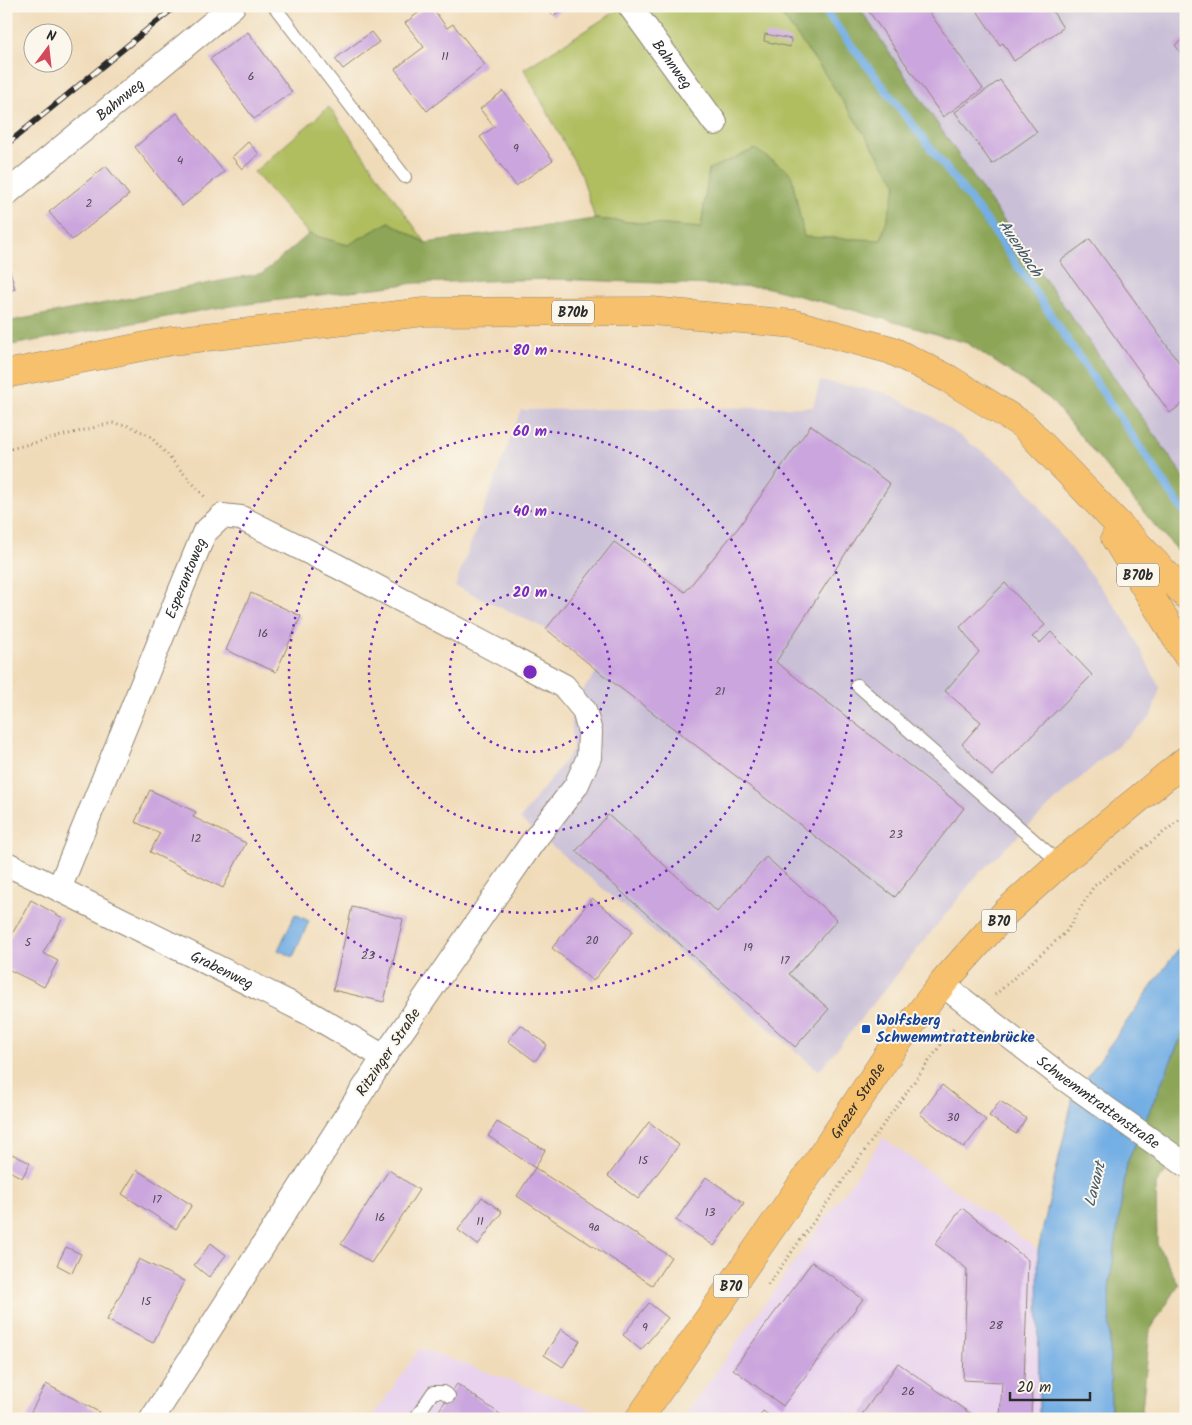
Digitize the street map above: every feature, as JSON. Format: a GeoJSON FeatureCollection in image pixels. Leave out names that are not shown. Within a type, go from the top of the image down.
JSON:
{"type":"FeatureCollection","features":[{"type":"Feature","properties":{"kind":"main road","name":"B70b"},"geometry":{"type":"LineString","coordinates":[[6,374],[171,341],[424,312],[652,311],[795,324],[890,350],[949,379],[1023,425],[1186,595]]}},
{"type":"Feature","properties":{"kind":"main road","name":"B70b"},"geometry":{"type":"LineString","coordinates":[[1090,496],[1186,654]]}},
{"type":"Feature","properties":{"kind":"main road","name":"Grazer Straße"},"geometry":{"type":"LineString","coordinates":[[639,1419],[824,1152],[892,1048],[942,984],[1006,912],[1060,863],[1186,760]]}},
{"type":"Feature","properties":{"kind":"street","name":"Bahnweg"},"geometry":{"type":"LineString","coordinates":[[6,194],[233,6]]}},
{"type":"Feature","properties":{"kind":"street","name":"Bahnweg"},"geometry":{"type":"LineString","coordinates":[[630,6],[715,123]]}},
{"type":"Feature","properties":{"kind":"street","name":"Ritzinger Straße"},"geometry":{"type":"LineString","coordinates":[[159,1416],[384,1057],[532,843],[576,786],[589,757],[590,732],[584,710],[564,686],[337,566],[241,518],[222,516]]}},
{"type":"Feature","properties":{"kind":"street","name":"Esperantoweg"},"geometry":{"type":"LineString","coordinates":[[59,889],[204,532],[222,516]]}},
{"type":"Feature","properties":{"kind":"street"},"geometry":{"type":"LineString","coordinates":[[6,869],[9,865],[59,889]]}},
{"type":"Feature","properties":{"kind":"street","name":"Grabenweg"},"geometry":{"type":"LineString","coordinates":[[59,889],[311,1014],[384,1057]]}},
{"type":"Feature","properties":{"kind":"street","name":"Schwemmtrattenstraße"},"geometry":{"type":"LineString","coordinates":[[942,984],[1062,1077],[1180,1161]]}},
{"type":"Feature","properties":{"kind":"lane"},"geometry":{"type":"LineString","coordinates":[[274,6],[405,177]]}},
{"type":"Feature","properties":{"kind":"lane"},"geometry":{"type":"LineString","coordinates":[[857,685],[1060,863]]}},
{"type":"Feature","properties":{"kind":"lane"},"geometry":{"type":"LineString","coordinates":[[416,1416],[433,1392],[443,1392],[448,1396]]}},
{"type":"Feature","properties":{"kind":"path"},"geometry":{"type":"LineString","coordinates":[[6,450],[112,423],[130,426],[150,436],[222,516]]}},
{"type":"Feature","properties":{"kind":"path"},"geometry":{"type":"LineString","coordinates":[[763,1292],[950,1032],[978,1011],[1066,932],[1094,886],[1186,815]]}},
{"type":"Feature","properties":{"kind":"shaded area"},"geometry":{"type":"Polygon","coordinates":[[[858,6],[1186,6],[1186,480],[976,181],[858,6]]]}},
{"type":"Feature","properties":{"kind":"shaded area"},"geometry":{"type":"Polygon","coordinates":[[[820,381],[883,392],[931,416],[1013,473],[1124,618],[1160,688],[1151,716],[1069,788],[979,873],[819,1071],[520,819],[573,750],[571,707],[597,671],[546,629],[455,586],[521,410],[813,407],[820,381]]]}},
{"type":"Feature","properties":{"kind":"shaded area"},"geometry":{"type":"Polygon","coordinates":[[[883,1138],[1038,1250],[1039,1419],[682,1419],[883,1138]]]}},
{"type":"Feature","properties":{"kind":"shaded area"},"geometry":{"type":"Polygon","coordinates":[[[420,1348],[612,1417],[611,1419],[371,1419],[420,1348]]]}},
{"type":"Feature","properties":{"kind":"green space"},"geometry":{"type":"Polygon","coordinates":[[[624,6],[775,6],[821,68],[897,184],[881,240],[804,237],[791,173],[709,169],[701,228],[595,219],[582,176],[524,69],[624,6]]]}},
{"type":"Feature","properties":{"kind":"green space"},"geometry":{"type":"Polygon","coordinates":[[[775,6],[858,6],[976,181],[1186,480],[1186,559],[1157,528],[1050,399],[967,343],[765,287],[552,279],[415,283],[216,308],[6,346],[6,322],[263,273],[309,234],[348,245],[389,222],[426,243],[595,219],[701,228],[709,169],[755,149],[791,173],[804,237],[881,240],[897,184],[821,68],[775,6]]]}},
{"type":"Feature","properties":{"kind":"green space"},"geometry":{"type":"Polygon","coordinates":[[[329,107],[426,243],[389,222],[348,245],[309,234],[254,172],[329,107]]]}},
{"type":"Feature","properties":{"kind":"green space"},"geometry":{"type":"Polygon","coordinates":[[[1186,1026],[1186,1147],[1156,1184],[1157,1244],[1179,1285],[1150,1330],[1141,1419],[1111,1419],[1109,1288],[1127,1163],[1186,1026]]]}},
{"type":"Feature","properties":{"kind":"water"},"geometry":{"type":"Polygon","coordinates":[[[295,914],[309,921],[293,957],[278,950],[295,914]]]}},
{"type":"Feature","properties":{"kind":"water","name":"Lavant"},"geometry":{"type":"Polygon","coordinates":[[[1186,938],[1186,1026],[1127,1163],[1109,1288],[1111,1419],[1039,1419],[1038,1250],[1073,1097],[1186,938]]]}},
{"type":"Feature","properties":{"kind":"building"},"geometry":{"type":"Polygon","coordinates":[[[427,6],[431,6],[447,28],[453,24],[485,65],[427,111],[395,69],[424,47],[405,23],[427,6]]]}},
{"type":"Feature","properties":{"kind":"building"},"geometry":{"type":"Polygon","coordinates":[[[546,6],[567,6],[553,16],[546,6]]]}},
{"type":"Feature","properties":{"kind":"building"},"geometry":{"type":"Polygon","coordinates":[[[865,6],[925,6],[983,89],[943,117],[865,6]]]}},
{"type":"Feature","properties":{"kind":"building"},"geometry":{"type":"Polygon","coordinates":[[[974,6],[1058,6],[1052,10],[1063,28],[1014,61],[1003,43],[1000,45],[974,6]]]}},
{"type":"Feature","properties":{"kind":"building"},"geometry":{"type":"Polygon","coordinates":[[[248,32],[292,92],[254,119],[210,59],[248,32]]]}},
{"type":"Feature","properties":{"kind":"building"},"geometry":{"type":"Polygon","coordinates":[[[371,32],[379,42],[343,69],[335,59],[371,32]]]}},
{"type":"Feature","properties":{"kind":"building"},"geometry":{"type":"Polygon","coordinates":[[[765,34],[791,39],[790,47],[764,41],[765,34]]]}},
{"type":"Feature","properties":{"kind":"building"},"geometry":{"type":"Polygon","coordinates":[[[1186,37],[1186,60],[1175,45],[1186,37]]]}},
{"type":"Feature","properties":{"kind":"building"},"geometry":{"type":"Polygon","coordinates":[[[1000,80],[1037,132],[992,164],[955,112],[1000,80]]]}},
{"type":"Feature","properties":{"kind":"building"},"geometry":{"type":"Polygon","coordinates":[[[503,91],[553,160],[516,186],[480,137],[494,127],[480,109],[503,91]]]}},
{"type":"Feature","properties":{"kind":"building"},"geometry":{"type":"Polygon","coordinates":[[[177,113],[224,172],[182,206],[135,147],[177,113]]]}},
{"type":"Feature","properties":{"kind":"building"},"geometry":{"type":"Polygon","coordinates":[[[248,142],[259,154],[242,169],[232,157],[248,142]]]}},
{"type":"Feature","properties":{"kind":"building"},"geometry":{"type":"Polygon","coordinates":[[[106,166],[129,195],[72,240],[49,212],[106,166]]]}},
{"type":"Feature","properties":{"kind":"building"},"geometry":{"type":"Polygon","coordinates":[[[1090,239],[1186,372],[1186,401],[1170,413],[1060,261],[1090,239]]]}},
{"type":"Feature","properties":{"kind":"building"},"geometry":{"type":"Polygon","coordinates":[[[6,261],[15,289],[6,291],[6,261]]]}},
{"type":"Feature","properties":{"kind":"building"},"geometry":{"type":"Polygon","coordinates":[[[811,425],[890,484],[776,662],[964,808],[895,897],[598,671],[546,629],[614,542],[685,592],[738,528],[811,425]]]}},
{"type":"Feature","properties":{"kind":"building"},"geometry":{"type":"Polygon","coordinates":[[[1005,583],[1045,625],[1032,637],[1040,643],[1051,632],[1092,675],[992,776],[962,744],[981,722],[945,691],[979,652],[960,627],[1005,583]]]}},
{"type":"Feature","properties":{"kind":"building"},"geometry":{"type":"Polygon","coordinates":[[[251,593],[301,616],[276,672],[226,650],[251,593]]]}},
{"type":"Feature","properties":{"kind":"building"},"geometry":{"type":"Polygon","coordinates":[[[150,790],[196,812],[193,817],[246,843],[223,888],[150,852],[160,833],[135,822],[150,790]]]}},
{"type":"Feature","properties":{"kind":"building"},"geometry":{"type":"Polygon","coordinates":[[[608,815],[717,912],[766,857],[837,920],[789,974],[829,1009],[795,1047],[576,851],[608,815]]]}},
{"type":"Feature","properties":{"kind":"building"},"geometry":{"type":"Polygon","coordinates":[[[592,898],[633,931],[593,981],[552,948],[592,898]]]}},
{"type":"Feature","properties":{"kind":"building"},"geometry":{"type":"Polygon","coordinates":[[[31,900],[63,918],[43,953],[58,961],[44,987],[6,968],[6,945],[31,900]]]}},
{"type":"Feature","properties":{"kind":"building"},"geometry":{"type":"Polygon","coordinates":[[[352,907],[403,919],[384,1002],[333,990],[352,907]]]}},
{"type":"Feature","properties":{"kind":"building"},"geometry":{"type":"Polygon","coordinates":[[[521,1025],[547,1045],[535,1061],[508,1041],[521,1025]]]}},
{"type":"Feature","properties":{"kind":"building"},"geometry":{"type":"Polygon","coordinates":[[[942,1085],[986,1120],[964,1148],[920,1114],[942,1085]]]}},
{"type":"Feature","properties":{"kind":"building"},"geometry":{"type":"Polygon","coordinates":[[[1000,1101],[1026,1118],[1016,1134],[989,1116],[1000,1101]]]}},
{"type":"Feature","properties":{"kind":"building"},"geometry":{"type":"Polygon","coordinates":[[[497,1122],[545,1150],[535,1168],[488,1136],[497,1122]]]}},
{"type":"Feature","properties":{"kind":"building"},"geometry":{"type":"Polygon","coordinates":[[[649,1122],[679,1145],[638,1199],[608,1176],[649,1122]]]}},
{"type":"Feature","properties":{"kind":"building"},"geometry":{"type":"Polygon","coordinates":[[[12,1154],[30,1163],[22,1178],[6,1169],[12,1154]]]}},
{"type":"Feature","properties":{"kind":"building"},"geometry":{"type":"Polygon","coordinates":[[[535,1168],[671,1257],[652,1285],[517,1196],[535,1168]]]}},
{"type":"Feature","properties":{"kind":"building"},"geometry":{"type":"Polygon","coordinates":[[[137,1170],[192,1205],[176,1229],[122,1194],[137,1170]]]}},
{"type":"Feature","properties":{"kind":"building"},"geometry":{"type":"Polygon","coordinates":[[[389,1170],[419,1190],[371,1263],[341,1244],[389,1170]]]}},
{"type":"Feature","properties":{"kind":"building"},"geometry":{"type":"Polygon","coordinates":[[[706,1177],[744,1203],[714,1246],[676,1220],[706,1177]]]}},
{"type":"Feature","properties":{"kind":"building"},"geometry":{"type":"Polygon","coordinates":[[[482,1197],[502,1212],[478,1245],[458,1230],[482,1197]]]}},
{"type":"Feature","properties":{"kind":"building"},"geometry":{"type":"Polygon","coordinates":[[[962,1208],[1028,1260],[1024,1383],[1032,1383],[1031,1419],[1000,1419],[1002,1382],[963,1380],[967,1269],[935,1244],[962,1208]]]}},
{"type":"Feature","properties":{"kind":"building"},"geometry":{"type":"Polygon","coordinates":[[[211,1243],[226,1255],[209,1277],[194,1265],[211,1243]]]}},
{"type":"Feature","properties":{"kind":"building"},"geometry":{"type":"Polygon","coordinates":[[[66,1247],[81,1254],[72,1273],[57,1265],[66,1247]]]}},
{"type":"Feature","properties":{"kind":"building"},"geometry":{"type":"Polygon","coordinates":[[[139,1259],[184,1281],[153,1343],[107,1320],[139,1259]]]}},
{"type":"Feature","properties":{"kind":"building"},"geometry":{"type":"Polygon","coordinates":[[[812,1262],[863,1299],[783,1406],[733,1369],[812,1262]]]}},
{"type":"Feature","properties":{"kind":"building"},"geometry":{"type":"Polygon","coordinates":[[[649,1303],[668,1318],[641,1350],[623,1335],[649,1303]]]}},
{"type":"Feature","properties":{"kind":"building"},"geometry":{"type":"Polygon","coordinates":[[[561,1329],[580,1341],[563,1367],[544,1355],[561,1329]]]}},
{"type":"Feature","properties":{"kind":"building"},"geometry":{"type":"Polygon","coordinates":[[[898,1363],[978,1419],[859,1419],[898,1363]]]}},
{"type":"Feature","properties":{"kind":"building"},"geometry":{"type":"Polygon","coordinates":[[[46,1384],[99,1412],[95,1419],[27,1419],[46,1384]]]}},
{"type":"Feature","properties":{"kind":"building"},"geometry":{"type":"Polygon","coordinates":[[[457,1384],[500,1414],[497,1419],[433,1419],[457,1384]]]}},
{"type":"Feature","properties":{"kind":"building"},"geometry":{"type":"Polygon","coordinates":[[[763,1411],[774,1419],[757,1419],[763,1411]]]}},
{"type":"Feature","properties":{"kind":"waterway","name":"Auenbach"},"geometry":{"type":"LineString","coordinates":[[821,6],[989,224],[1186,515]]}},
{"type":"Feature","properties":{"kind":"railway"},"geometry":{"type":"LineString","coordinates":[[6,145],[176,6]]}},
{"type":"Feature","properties":{"kind":"place","name":"Wolfsberg Schwemmtrattenbrücke"},"geometry":{"type":"Point","coordinates":[866,1029]}}]}
